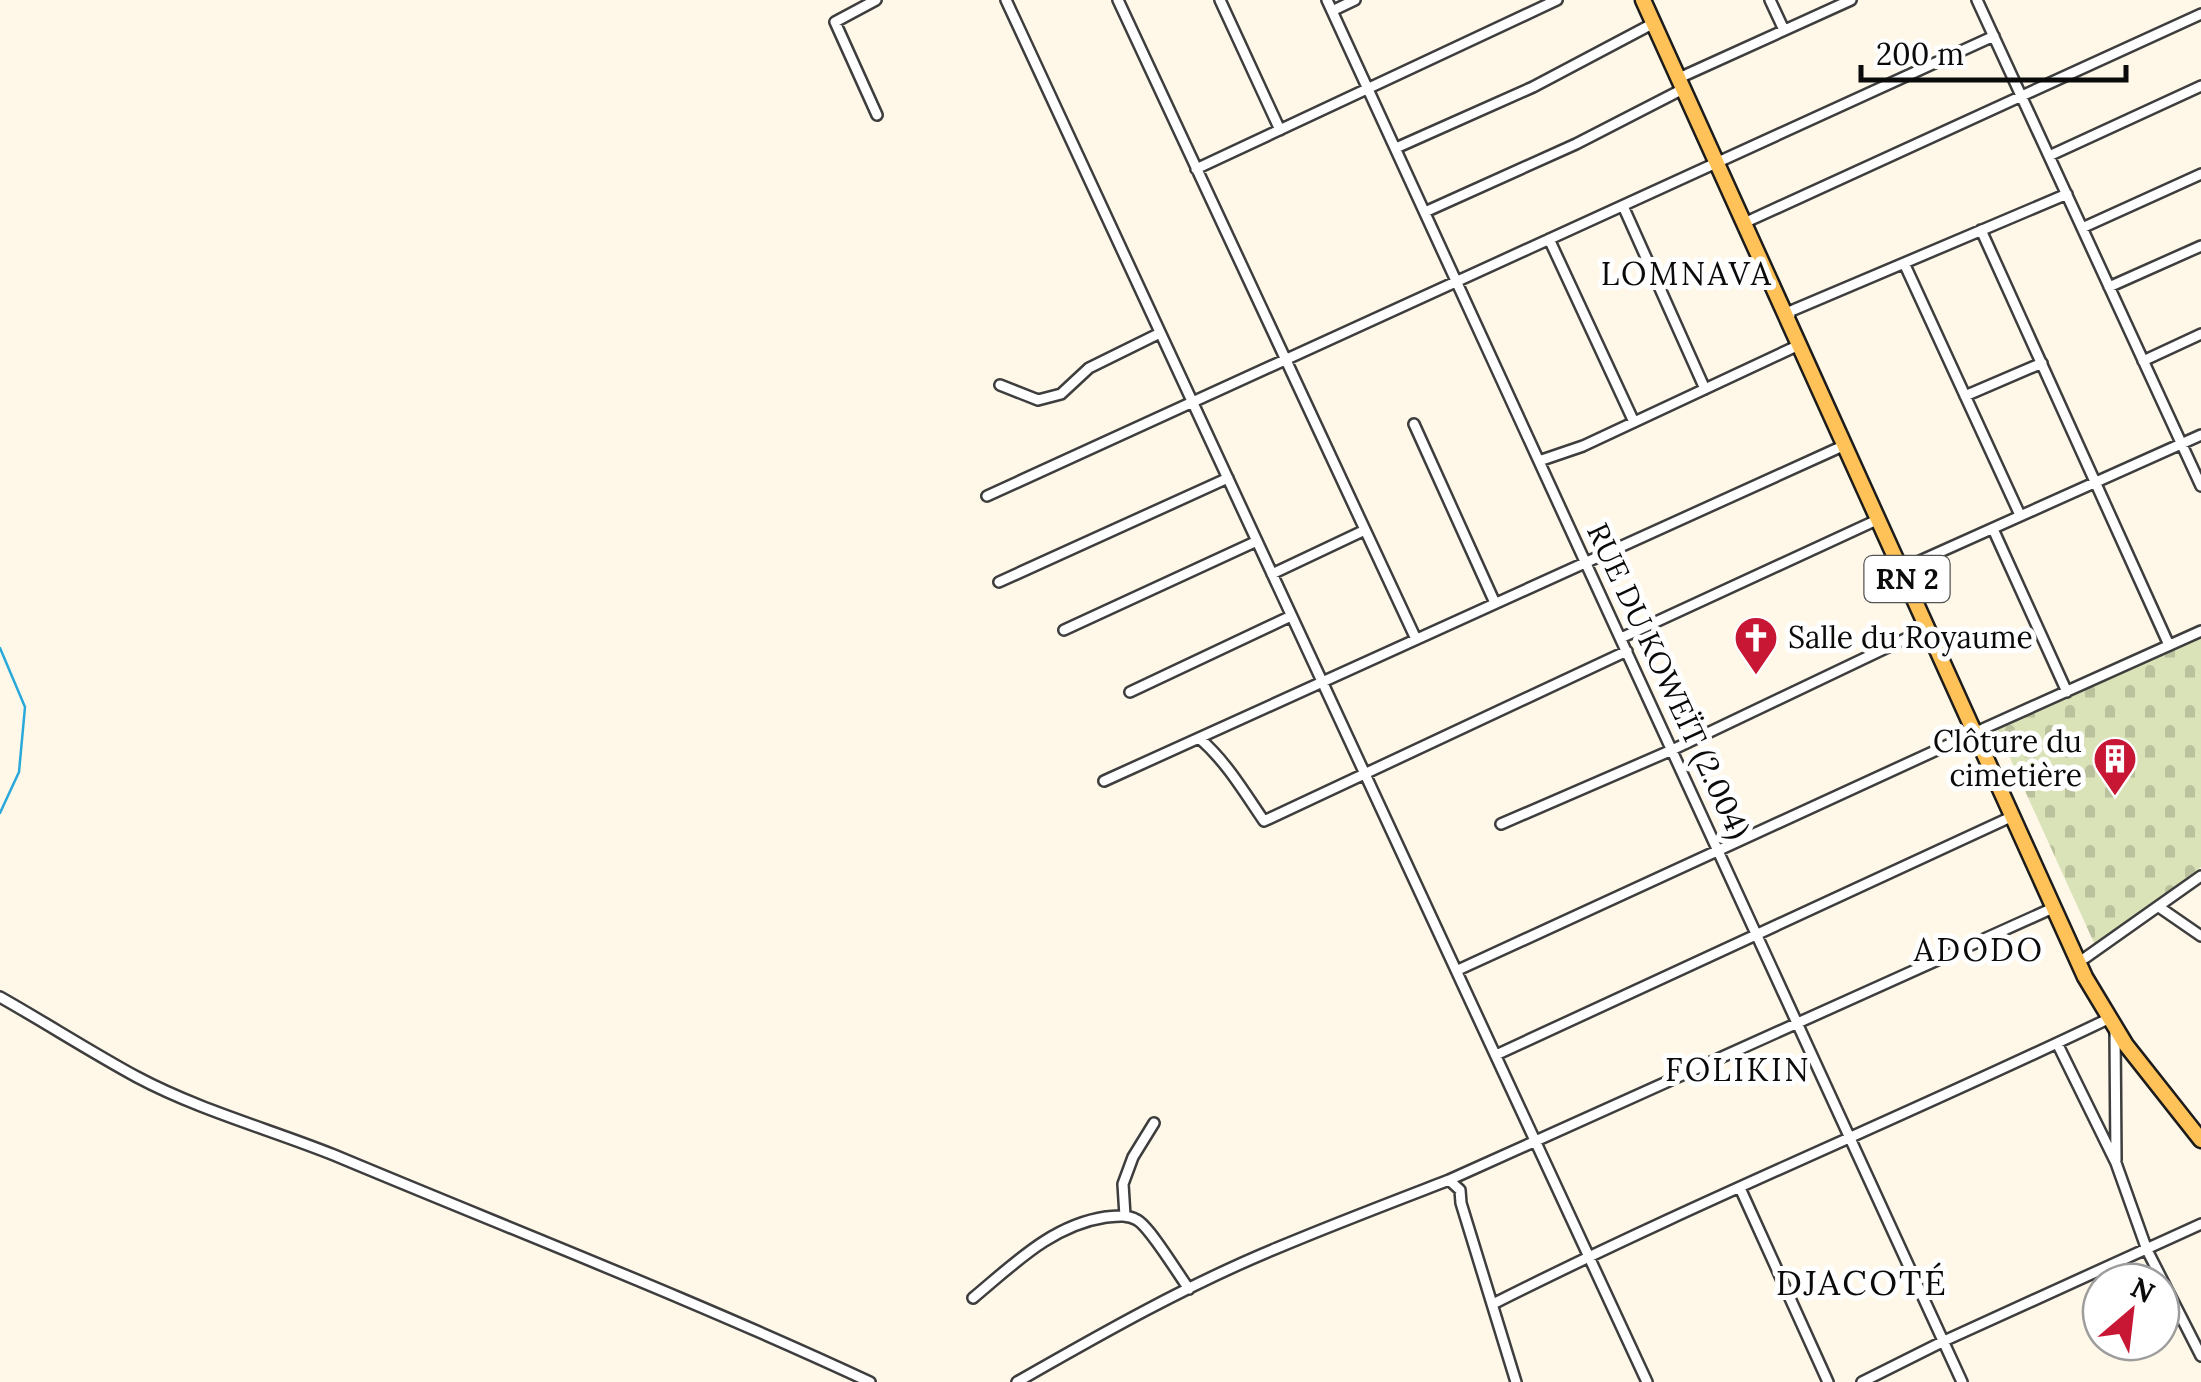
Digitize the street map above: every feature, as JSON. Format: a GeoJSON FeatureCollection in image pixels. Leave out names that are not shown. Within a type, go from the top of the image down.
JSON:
{"type":"FeatureCollection","features":[{"type":"Feature","properties":{"kind":"main road","name":"RN 2"},"geometry":{"type":"LineString","coordinates":[[1643,0],[2084,958],[2122,1029],[2201,1131]]}},
{"type":"Feature","properties":{"kind":"main road","name":"RN 2"},"geometry":{"type":"LineString","coordinates":[[1651,0],[1682,81]]}},
{"type":"Feature","properties":{"kind":"main road","name":"RN 2"},"geometry":{"type":"LineString","coordinates":[[1790,316],[1799,345],[1905,568],[1928,628],[1979,730],[2085,977],[2146,1072],[2201,1140]]}},
{"type":"Feature","properties":{"kind":"street"},"geometry":{"type":"LineString","coordinates":[[876,0],[836,22],[877,116]]}},
{"type":"Feature","properties":{"kind":"street"},"geometry":{"type":"LineString","coordinates":[[1006,0],[1647,1382]]}},
{"type":"Feature","properties":{"kind":"street"},"geometry":{"type":"LineString","coordinates":[[1118,0],[1416,640]]}},
{"type":"Feature","properties":{"kind":"street"},"geometry":{"type":"LineString","coordinates":[[1220,0],[1280,130]]}},
{"type":"Feature","properties":{"kind":"street"},"geometry":{"type":"LineString","coordinates":[[1330,5],[1355,0]]}},
{"type":"Feature","properties":{"kind":"street"},"geometry":{"type":"LineString","coordinates":[[1196,169],[1557,0]]}},
{"type":"Feature","properties":{"kind":"street"},"geometry":{"type":"LineString","coordinates":[[1770,0],[1784,30]]}},
{"type":"Feature","properties":{"kind":"street"},"geometry":{"type":"LineString","coordinates":[[1425,212],[1576,144],[1682,81],[1851,0]]}},
{"type":"Feature","properties":{"kind":"street"},"geometry":{"type":"LineString","coordinates":[[1978,0],[2201,486]]}},
{"type":"Feature","properties":{"kind":"street","name":"RUE DU KOWEÏT (2.004)"},"geometry":{"type":"LineString","coordinates":[[1330,5],[1962,1382]]}},
{"type":"Feature","properties":{"kind":"street"},"geometry":{"type":"LineString","coordinates":[[1748,222],[2201,14]]}},
{"type":"Feature","properties":{"kind":"street"},"geometry":{"type":"LineString","coordinates":[[1396,148],[1533,87],[1654,23]]}},
{"type":"Feature","properties":{"kind":"street"},"geometry":{"type":"LineString","coordinates":[[987,496],[1994,36]]}},
{"type":"Feature","properties":{"kind":"street"},"geometry":{"type":"LineString","coordinates":[[2049,156],[2201,86]]}},
{"type":"Feature","properties":{"kind":"street"},"geometry":{"type":"LineString","coordinates":[[2082,228],[2201,174]]}},
{"type":"Feature","properties":{"kind":"street"},"geometry":{"type":"LineString","coordinates":[[1790,316],[2067,194]]}},
{"type":"Feature","properties":{"kind":"street"},"geometry":{"type":"LineString","coordinates":[[1623,206],[1705,390]]}},
{"type":"Feature","properties":{"kind":"street"},"geometry":{"type":"LineString","coordinates":[[1982,230],[2170,646]]}},
{"type":"Feature","properties":{"kind":"street"},"geometry":{"type":"LineString","coordinates":[[1550,239],[1634,422]]}},
{"type":"Feature","properties":{"kind":"street"},"geometry":{"type":"LineString","coordinates":[[2109,287],[2201,246]]}},
{"type":"Feature","properties":{"kind":"street"},"geometry":{"type":"LineString","coordinates":[[1904,263],[2020,515]]}},
{"type":"Feature","properties":{"kind":"street"},"geometry":{"type":"LineString","coordinates":[[1000,386],[1038,400],[1062,394],[1089,368],[1160,333]]}},
{"type":"Feature","properties":{"kind":"street"},"geometry":{"type":"LineString","coordinates":[[2144,361],[2201,334]]}},
{"type":"Feature","properties":{"kind":"street"},"geometry":{"type":"LineString","coordinates":[[1539,461],[1583,446],[1799,345]]}},
{"type":"Feature","properties":{"kind":"street"},"geometry":{"type":"LineString","coordinates":[[1965,396],[2042,363]]}},
{"type":"Feature","properties":{"kind":"street"},"geometry":{"type":"LineString","coordinates":[[1414,424],[1495,604]]}},
{"type":"Feature","properties":{"kind":"street"},"geometry":{"type":"LineString","coordinates":[[1905,568],[2201,435]]}},
{"type":"Feature","properties":{"kind":"street"},"geometry":{"type":"LineString","coordinates":[[1104,781],[1846,445]]}},
{"type":"Feature","properties":{"kind":"street"},"geometry":{"type":"LineString","coordinates":[[999,582],[1228,478]]}},
{"type":"Feature","properties":{"kind":"street"},"geometry":{"type":"LineString","coordinates":[[1621,638],[1879,519]]}},
{"type":"Feature","properties":{"kind":"street"},"geometry":{"type":"LineString","coordinates":[[1993,528],[2066,692]]}},
{"type":"Feature","properties":{"kind":"street"},"geometry":{"type":"LineString","coordinates":[[1272,574],[1364,530]]}},
{"type":"Feature","properties":{"kind":"street"},"geometry":{"type":"LineString","coordinates":[[1064,630],[1256,541]]}},
{"type":"Feature","properties":{"kind":"street"},"geometry":{"type":"LineString","coordinates":[[1130,692],[1292,616]]}},
{"type":"Feature","properties":{"kind":"street"},"geometry":{"type":"LineString","coordinates":[[1502,824],[1672,750],[1928,628]]}},
{"type":"Feature","properties":{"kind":"street"},"geometry":{"type":"LineString","coordinates":[[1458,970],[2201,631]]}},
{"type":"Feature","properties":{"kind":"street"},"geometry":{"type":"LineString","coordinates":[[1199,738],[1236,778],[1264,821],[1627,651]]}},
{"type":"Feature","properties":{"kind":"street"},"geometry":{"type":"LineString","coordinates":[[1496,1055],[2013,816]]}},
{"type":"Feature","properties":{"kind":"street"},"geometry":{"type":"LineString","coordinates":[[2084,958],[2201,876]]}},
{"type":"Feature","properties":{"kind":"street"},"geometry":{"type":"LineString","coordinates":[[2160,907],[2201,936]]}},
{"type":"Feature","properties":{"kind":"street"},"geometry":{"type":"LineString","coordinates":[[1017,1382],[1096,1336],[1276,1248],[1536,1142],[2053,908]]}},
{"type":"Feature","properties":{"kind":"street"},"geometry":{"type":"LineString","coordinates":[[0,997],[140,1078],[786,1342],[870,1382]]}},
{"type":"Feature","properties":{"kind":"street"},"geometry":{"type":"LineString","coordinates":[[1492,1304],[1588,1256],[2057,1044],[2112,1024],[2116,1162]]}},
{"type":"Feature","properties":{"kind":"street"},"geometry":{"type":"LineString","coordinates":[[2057,1044],[2116,1162],[2148,1250],[2201,1356]]}},
{"type":"Feature","properties":{"kind":"street"},"geometry":{"type":"LineString","coordinates":[[1125,1216],[1123,1184],[1154,1123]]}},
{"type":"Feature","properties":{"kind":"street"},"geometry":{"type":"LineString","coordinates":[[1449,1180],[1460,1190],[1516,1382]]}},
{"type":"Feature","properties":{"kind":"street"},"geometry":{"type":"LineString","coordinates":[[1740,1188],[1828,1382]]}},
{"type":"Feature","properties":{"kind":"street"},"geometry":{"type":"LineString","coordinates":[[973,1298],[1045,1240],[1088,1220],[1125,1216],[1140,1221],[1189,1289]]}},
{"type":"Feature","properties":{"kind":"street"},"geometry":{"type":"LineString","coordinates":[[1862,1382],[2201,1224]]}},
{"type":"Feature","properties":{"kind":"green space","name":"Clôture du cimetière"},"geometry":{"type":"Polygon","coordinates":[[[2201,635],[2201,867],[2095,945],[1996,727],[2201,635]]]}},
{"type":"Feature","properties":{"kind":"waterway"},"geometry":{"type":"LineString","coordinates":[[0,648],[25,707],[19,772],[0,813]]}},
{"type":"Feature","properties":{"kind":"place","name":"Salle du Royaume"},"geometry":{"type":"Point","coordinates":[1756,676]}},
{"type":"Feature","properties":{"kind":"place","name":"Clôture du cimetière"},"geometry":{"type":"Point","coordinates":[2115,797]}},
{"type":"Feature","properties":{"kind":"district","name":"LOMNAVA"},"geometry":{"type":"Point","coordinates":[1687,274]}},
{"type":"Feature","properties":{"kind":"district","name":"ADODO"},"geometry":{"type":"Point","coordinates":[1979,950]}},
{"type":"Feature","properties":{"kind":"district","name":"FOLIKIN"},"geometry":{"type":"Point","coordinates":[1738,1070]}},
{"type":"Feature","properties":{"kind":"district","name":"DJACOTÉ"},"geometry":{"type":"Point","coordinates":[1862,1283]}}]}
